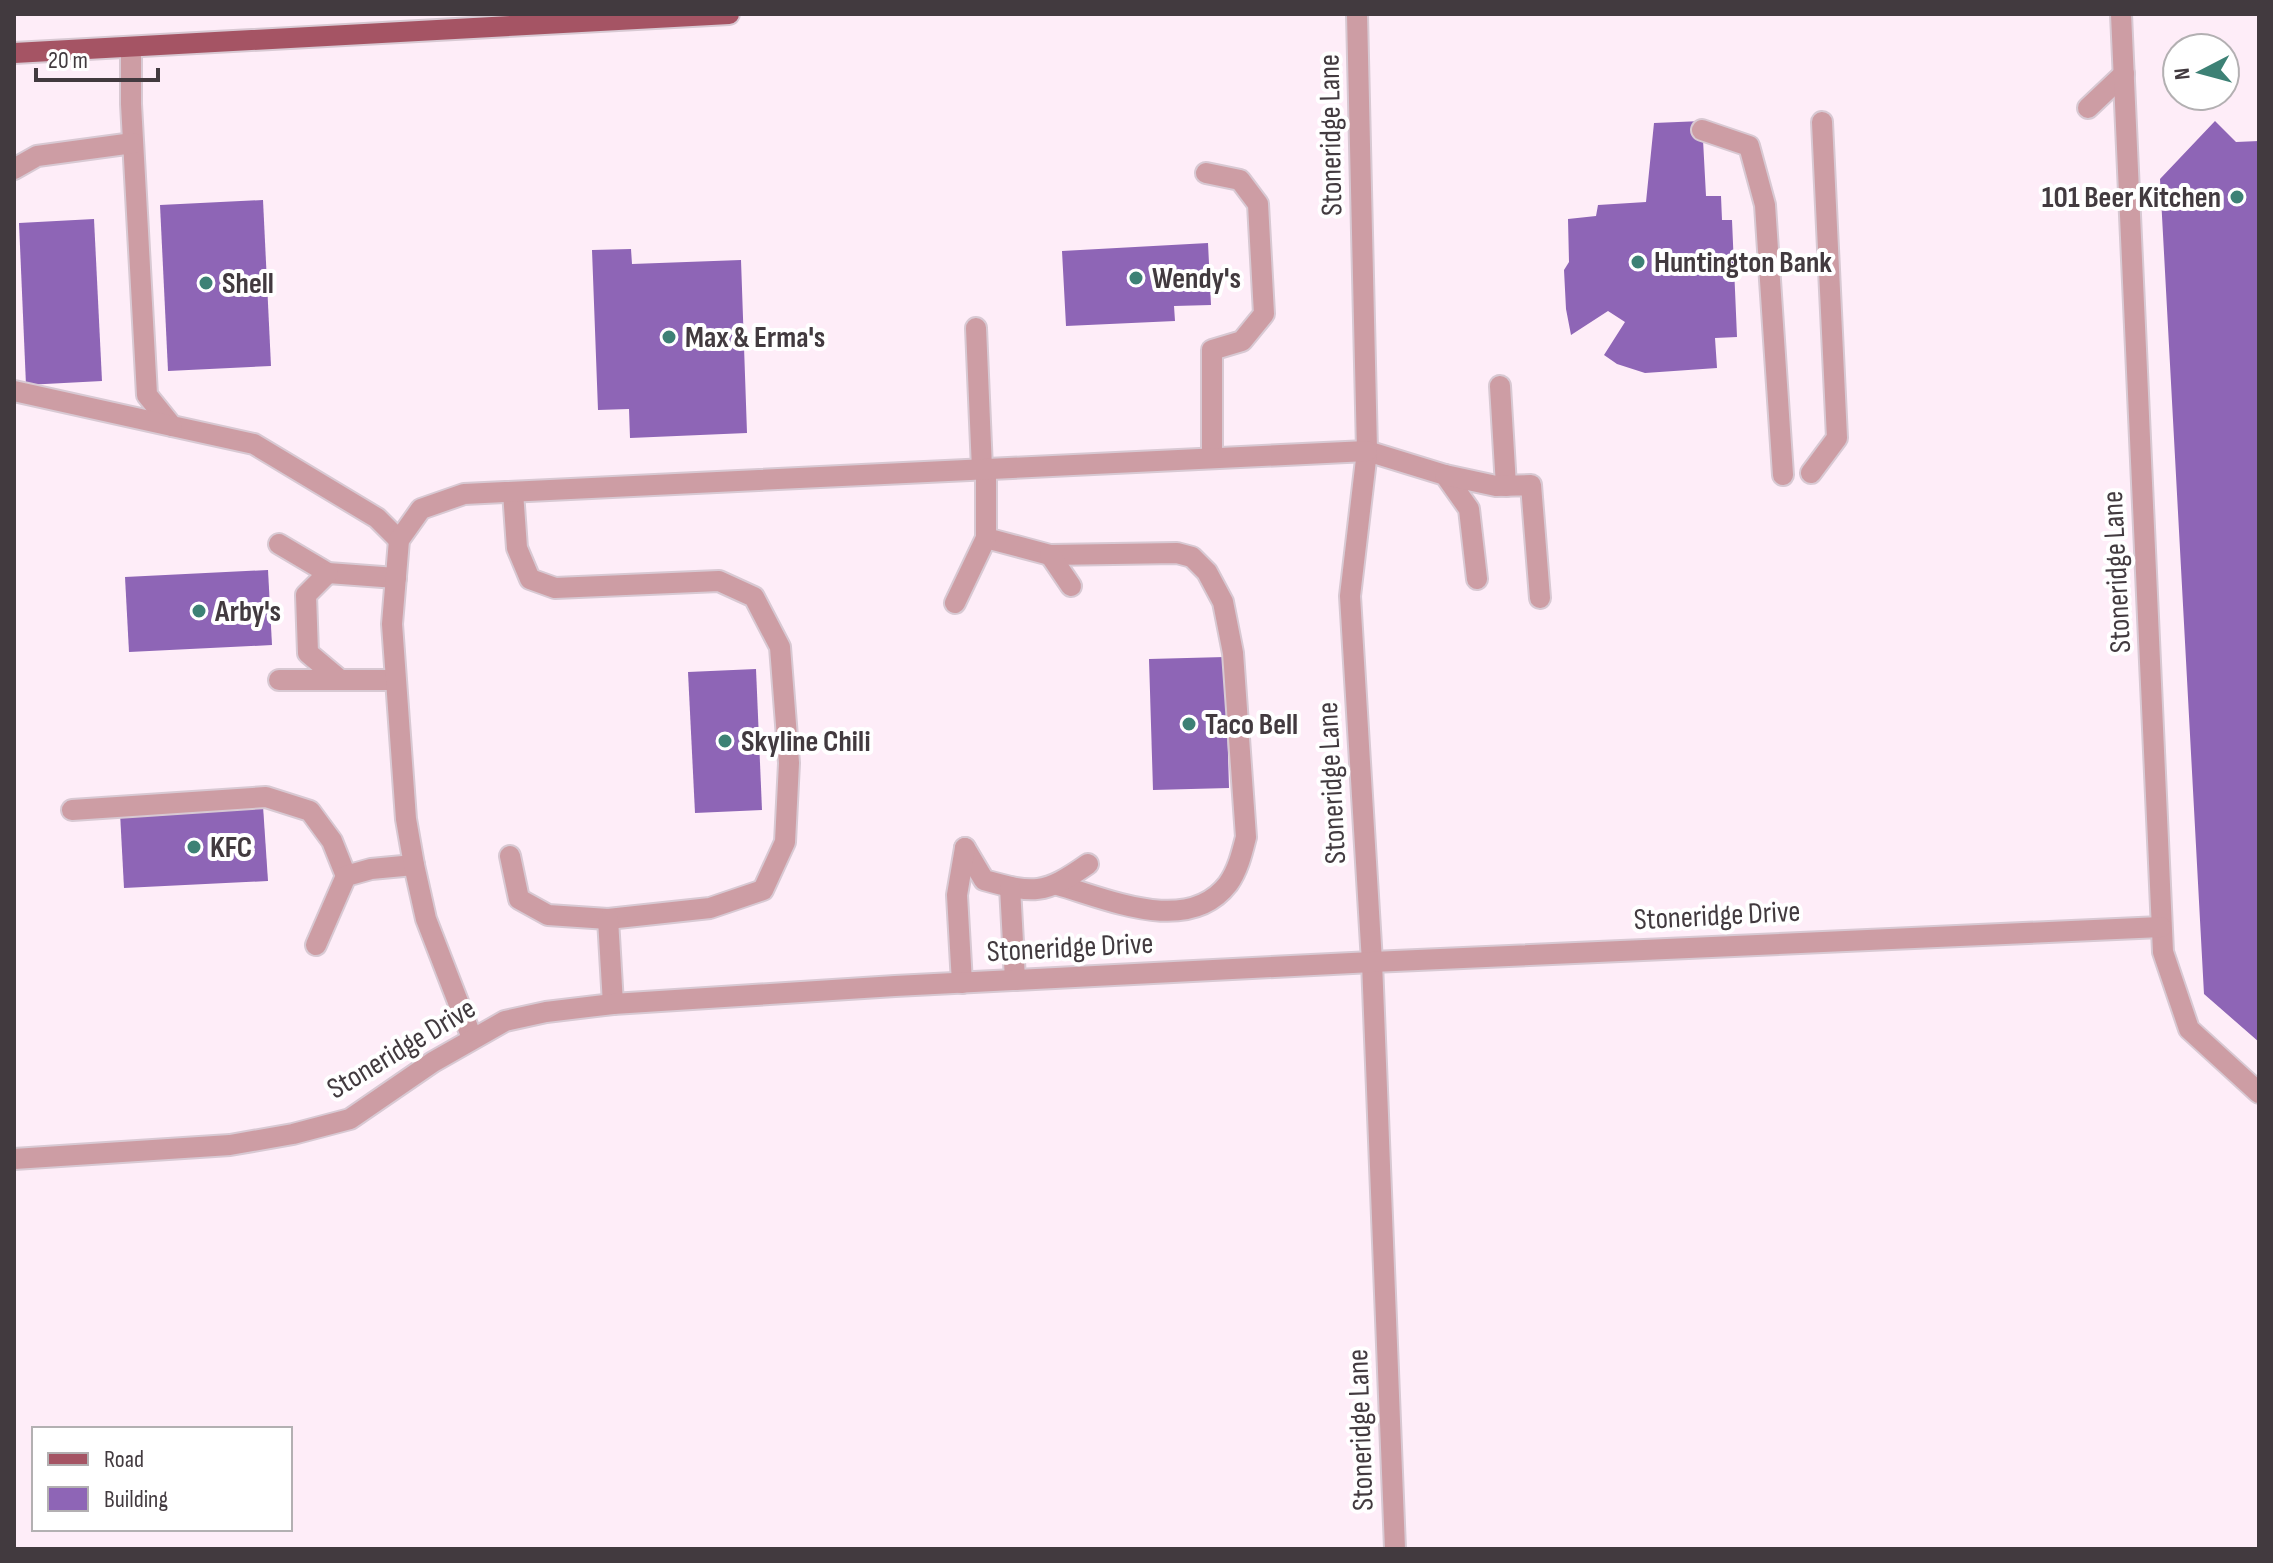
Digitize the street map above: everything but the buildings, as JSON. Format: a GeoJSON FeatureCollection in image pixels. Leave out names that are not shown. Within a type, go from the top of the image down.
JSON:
{"type":"FeatureCollection","features":[{"type":"Feature","properties":{"kind":"main road"},"geometry":{"type":"LineString","coordinates":[[14,53],[729,14]]}},
{"type":"Feature","properties":{"kind":"street","name":"Stoneridge Lane"},"geometry":{"type":"LineString","coordinates":[[1357,14],[1367,451],[1350,596],[1372,962],[1395,1549]]}},
{"type":"Feature","properties":{"kind":"street","name":"Stoneridge Lane"},"geometry":{"type":"LineString","coordinates":[[2121,14],[2163,952],[2189,1029],[2259,1093]]}},
{"type":"Feature","properties":{"kind":"street"},"geometry":{"type":"LineString","coordinates":[[131,47],[133,143],[147,395],[172,426]]}},
{"type":"Feature","properties":{"kind":"street"},"geometry":{"type":"LineString","coordinates":[[2088,108],[2124,74]]}},
{"type":"Feature","properties":{"kind":"street"},"geometry":{"type":"LineString","coordinates":[[1811,473],[1837,438],[1822,122]]}},
{"type":"Feature","properties":{"kind":"street"},"geometry":{"type":"LineString","coordinates":[[1702,130],[1749,146],[1765,205],[1783,475]]}},
{"type":"Feature","properties":{"kind":"street"},"geometry":{"type":"LineString","coordinates":[[14,169],[37,156],[133,143]]}},
{"type":"Feature","properties":{"kind":"street"},"geometry":{"type":"LineString","coordinates":[[1206,173],[1240,180],[1258,204],[1264,314],[1242,341],[1212,350],[1212,458]]}},
{"type":"Feature","properties":{"kind":"street"},"geometry":{"type":"LineString","coordinates":[[955,603],[986,538],[976,328]]}},
{"type":"Feature","properties":{"kind":"street"},"geometry":{"type":"LineString","coordinates":[[1500,386],[1506,486]]}},
{"type":"Feature","properties":{"kind":"street"},"geometry":{"type":"LineString","coordinates":[[14,391],[254,444],[377,518],[399,540]]}},
{"type":"Feature","properties":{"kind":"street"},"geometry":{"type":"LineString","coordinates":[[472,1038],[426,919],[406,819],[392,624],[399,540],[421,509],[464,494],[1367,451],[1445,475],[1496,486],[1531,485],[1540,598]]}},
{"type":"Feature","properties":{"kind":"street"},"geometry":{"type":"LineString","coordinates":[[1445,475],[1469,509],[1477,579]]}},
{"type":"Feature","properties":{"kind":"street"},"geometry":{"type":"LineString","coordinates":[[510,856],[519,899],[548,915],[616,918],[710,908],[763,890],[785,842],[789,763],[780,647],[754,597],[719,581],[555,588],[530,579],[517,548],[513,492]]}},
{"type":"Feature","properties":{"kind":"street"},"geometry":{"type":"LineString","coordinates":[[962,983],[957,895],[965,848],[984,880],[1023,890],[1058,885],[1135,907],[1191,910],[1211,900],[1228,884],[1240,862],[1246,837],[1233,653],[1223,602],[1207,572],[1192,557],[1177,553],[1050,555],[986,538]]}},
{"type":"Feature","properties":{"kind":"street"},"geometry":{"type":"LineString","coordinates":[[279,544],[328,573],[396,578]]}},
{"type":"Feature","properties":{"kind":"street"},"geometry":{"type":"LineString","coordinates":[[1050,555],[1071,586]]}},
{"type":"Feature","properties":{"kind":"street"},"geometry":{"type":"LineString","coordinates":[[328,573],[306,595],[308,653],[339,679]]}},
{"type":"Feature","properties":{"kind":"street"},"geometry":{"type":"LineString","coordinates":[[279,680],[395,680]]}},
{"type":"Feature","properties":{"kind":"street"},"geometry":{"type":"LineString","coordinates":[[72,810],[266,797],[310,811],[332,841],[346,876],[316,945]]}},
{"type":"Feature","properties":{"kind":"street"},"geometry":{"type":"LineString","coordinates":[[1058,885],[1088,864]]}},
{"type":"Feature","properties":{"kind":"street"},"geometry":{"type":"LineString","coordinates":[[346,876],[371,869],[414,865]]}},
{"type":"Feature","properties":{"kind":"street"},"geometry":{"type":"LineString","coordinates":[[1010,887],[1015,980]]}},
{"type":"Feature","properties":{"kind":"street"},"geometry":{"type":"LineString","coordinates":[[613,1004],[616,918]]}},
{"type":"Feature","properties":{"kind":"street","name":"Stoneridge Drive"},"geometry":{"type":"LineString","coordinates":[[14,1159],[230,1145],[321,1127],[350,1119],[433,1062],[505,1021],[546,1012],[613,1004],[1372,962],[2161,927]]}},
{"type":"Feature","properties":{"kind":"place","name":"101 Beer Kitchen"},"geometry":{"type":"Point","coordinates":[2237,197]}},
{"type":"Feature","properties":{"kind":"place","name":"Huntington Bank"},"geometry":{"type":"Point","coordinates":[1638,262]}},
{"type":"Feature","properties":{"kind":"place","name":"Wendy's"},"geometry":{"type":"Point","coordinates":[1136,278]}},
{"type":"Feature","properties":{"kind":"place","name":"Shell"},"geometry":{"type":"Point","coordinates":[206,283]}},
{"type":"Feature","properties":{"kind":"place","name":"Max & Erma's"},"geometry":{"type":"Point","coordinates":[669,337]}},
{"type":"Feature","properties":{"kind":"place","name":"Arby's"},"geometry":{"type":"Point","coordinates":[199,611]}},
{"type":"Feature","properties":{"kind":"place","name":"Taco Bell"},"geometry":{"type":"Point","coordinates":[1189,724]}},
{"type":"Feature","properties":{"kind":"place","name":"Skyline Chili"},"geometry":{"type":"Point","coordinates":[725,741]}},
{"type":"Feature","properties":{"kind":"place","name":"KFC"},"geometry":{"type":"Point","coordinates":[194,847]}}]}
